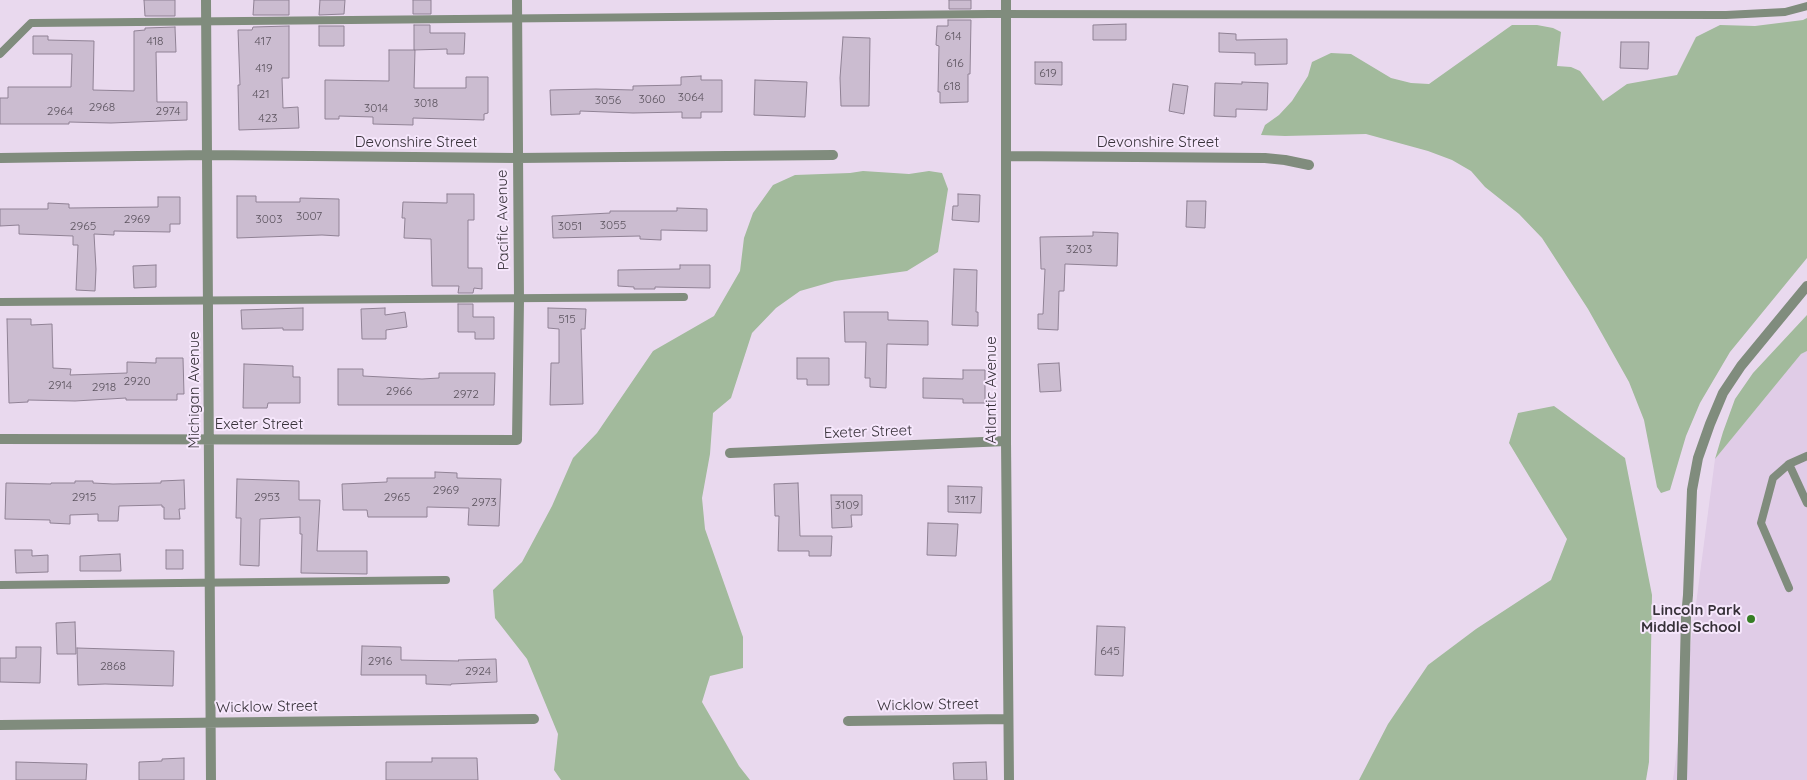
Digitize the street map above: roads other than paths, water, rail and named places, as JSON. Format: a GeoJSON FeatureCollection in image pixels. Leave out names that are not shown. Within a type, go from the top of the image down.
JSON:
{"type":"FeatureCollection","features":[{"type":"Feature","properties":{"kind":"street","name":"Michigan Avenue"},"geometry":{"type":"LineString","coordinates":[[206,0],[210,301],[211,780]]}},
{"type":"Feature","properties":{"kind":"street","name":"Pacific Avenue"},"geometry":{"type":"LineString","coordinates":[[517,0],[517,440]]}},
{"type":"Feature","properties":{"kind":"street","name":"Atlantic Avenue"},"geometry":{"type":"LineString","coordinates":[[1006,0],[1006,441],[1009,780]]}},
{"type":"Feature","properties":{"kind":"street","name":"Devonshire Street"},"geometry":{"type":"LineString","coordinates":[[0,158],[207,155],[517,158],[833,155]]}},
{"type":"Feature","properties":{"kind":"street","name":"Devonshire Street"},"geometry":{"type":"LineString","coordinates":[[1006,156],[1265,158],[1309,165]]}},
{"type":"Feature","properties":{"kind":"street"},"geometry":{"type":"LineString","coordinates":[[1682,780],[1686,617],[1692,490],[1698,458],[1723,393],[1741,366],[1807,286]]}},
{"type":"Feature","properties":{"kind":"street","name":"Exeter Street"},"geometry":{"type":"LineString","coordinates":[[0,439],[517,440]]}},
{"type":"Feature","properties":{"kind":"street","name":"Exeter Street"},"geometry":{"type":"LineString","coordinates":[[730,453],[1006,441]]}},
{"type":"Feature","properties":{"kind":"street","name":"Wicklow Street"},"geometry":{"type":"LineString","coordinates":[[0,725],[534,719]]}},
{"type":"Feature","properties":{"kind":"street","name":"Wicklow Street"},"geometry":{"type":"LineString","coordinates":[[848,721],[1008,719]]}},
{"type":"Feature","properties":{"kind":"lane"},"geometry":{"type":"LineString","coordinates":[[0,54],[31,23],[1006,14],[1726,15],[1785,12],[1807,6]]}},
{"type":"Feature","properties":{"kind":"lane"},"geometry":{"type":"LineString","coordinates":[[0,302],[518,300],[684,297]]}},
{"type":"Feature","properties":{"kind":"lane"},"geometry":{"type":"LineString","coordinates":[[1789,588],[1761,523],[1773,478],[1789,464],[1807,456]]}},
{"type":"Feature","properties":{"kind":"lane"},"geometry":{"type":"LineString","coordinates":[[1789,464],[1807,503]]}},
{"type":"Feature","properties":{"kind":"lane"},"geometry":{"type":"LineString","coordinates":[[0,585],[446,580]]}},
{"type":"Feature","properties":{"kind":"place","name":"Lincoln Park Middle School"},"geometry":{"type":"Point","coordinates":[1751,619]}}]}
